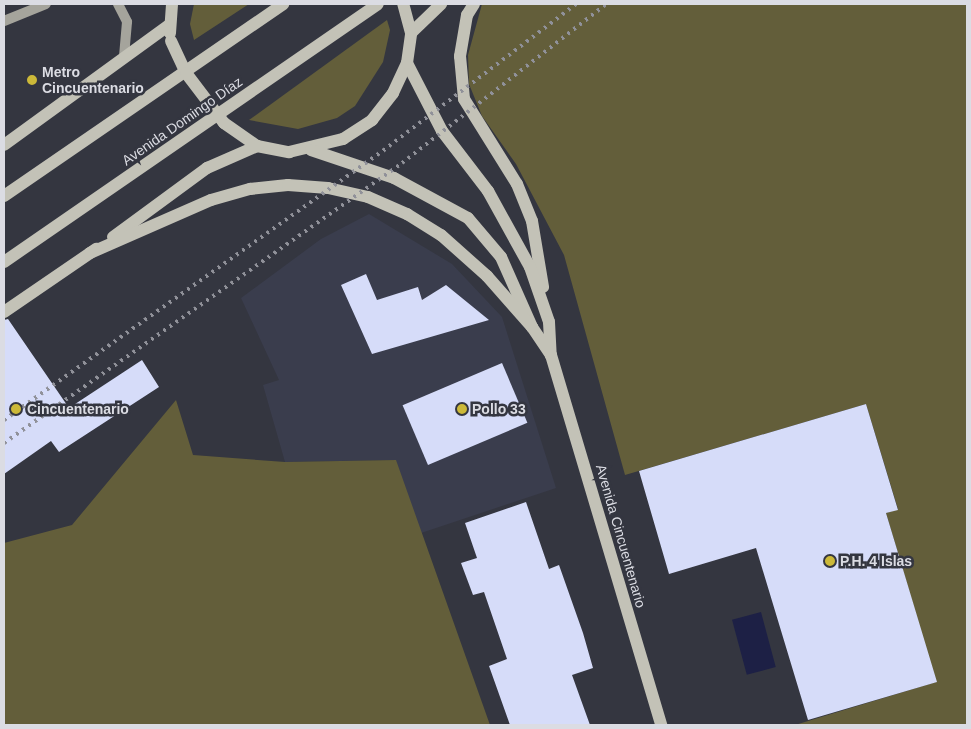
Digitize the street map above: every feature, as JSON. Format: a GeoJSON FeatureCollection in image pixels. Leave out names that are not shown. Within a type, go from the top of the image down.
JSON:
{"type":"FeatureCollection","features":[{"type":"Feature","properties":{"kind":"main road"},"geometry":{"type":"LineString","coordinates":[[4,21],[46,4]]}},
{"type":"Feature","properties":{"kind":"main road"},"geometry":{"type":"LineString","coordinates":[[118,4],[128,22],[124,58]]}},
{"type":"Feature","properties":{"kind":"main road"},"geometry":{"type":"LineString","coordinates":[[4,196],[283,4]]}},
{"type":"Feature","properties":{"kind":"main road","name":"Avenida Domingo Díaz"},"geometry":{"type":"LineString","coordinates":[[4,262],[378,4]]}},
{"type":"Feature","properties":{"kind":"main road"},"geometry":{"type":"LineString","coordinates":[[411,33],[441,4]]}},
{"type":"Feature","properties":{"kind":"main road"},"geometry":{"type":"LineString","coordinates":[[474,4],[467,15],[460,56],[464,99],[516,184],[532,221],[549,322]]}},
{"type":"Feature","properties":{"kind":"main road"},"geometry":{"type":"LineString","coordinates":[[168,5],[171,41],[186,73],[224,123],[257,146],[289,152],[311,150],[343,139],[372,120],[393,94],[407,63],[411,33],[405,8]]}},
{"type":"Feature","properties":{"kind":"main road"},"geometry":{"type":"LineString","coordinates":[[4,145],[169,25]]}},
{"type":"Feature","properties":{"kind":"main road","name":"Avenida Cincuentenario"},"geometry":{"type":"LineString","coordinates":[[407,63],[442,131],[488,191],[514,234],[549,322],[551,355],[661,725]]}},
{"type":"Feature","properties":{"kind":"main road"},"geometry":{"type":"LineString","coordinates":[[4,312],[90,254],[207,168],[257,146]]}},
{"type":"Feature","properties":{"kind":"main road","name":"Avenida Cincuentenario"},"geometry":{"type":"LineString","coordinates":[[311,150],[394,178],[468,218],[501,257],[532,327],[551,355]]}},
{"type":"Feature","properties":{"kind":"main road"},"geometry":{"type":"LineString","coordinates":[[90,254],[212,200],[250,189],[288,185],[328,188],[368,197],[407,214],[441,235],[487,276],[532,327]]}},
{"type":"Feature","properties":{"kind":"shaded area"},"geometry":{"type":"Polygon","coordinates":[[[194,4],[249,4],[194,40],[190,24],[194,4]]]}},
{"type":"Feature","properties":{"kind":"shaded area"},"geometry":{"type":"Polygon","coordinates":[[[482,4],[967,4],[967,725],[795,725],[936,682],[886,513],[898,509],[866,404],[625,475],[564,255],[516,164],[482,116],[469,84],[468,55],[482,4]]]}},
{"type":"Feature","properties":{"kind":"shaded area"},"geometry":{"type":"Polygon","coordinates":[[[387,20],[390,30],[383,62],[355,106],[337,118],[298,129],[249,120],[387,20]]]}},
{"type":"Feature","properties":{"kind":"shaded area"},"geometry":{"type":"Polygon","coordinates":[[[369,214],[452,264],[502,317],[556,488],[421,533],[395,460],[285,462],[263,385],[279,380],[241,298],[321,239],[369,214]]]}},
{"type":"Feature","properties":{"kind":"shaded area"},"geometry":{"type":"Polygon","coordinates":[[[176,400],[193,455],[285,462],[396,460],[490,725],[4,725],[4,543],[72,525],[176,400]]]}},
{"type":"Feature","properties":{"kind":"water"},"geometry":{"type":"Polygon","coordinates":[[[761,612],[776,667],[747,675],[732,620],[761,612]]]}},
{"type":"Feature","properties":{"kind":"building"},"geometry":{"type":"Polygon","coordinates":[[[366,274],[377,300],[418,287],[422,300],[446,285],[489,320],[372,354],[341,285],[366,274]]]}},
{"type":"Feature","properties":{"kind":"building"},"geometry":{"type":"Polygon","coordinates":[[[8,319],[69,408],[142,360],[159,387],[59,452],[51,441],[4,474],[4,320],[8,319]]]}},
{"type":"Feature","properties":{"kind":"building","name":"Pollo 33"},"geometry":{"type":"Polygon","coordinates":[[[502,363],[527,423],[428,465],[403,405],[502,363]]]}},
{"type":"Feature","properties":{"kind":"building","name":"P.H. 4 Islas"},"geometry":{"type":"Polygon","coordinates":[[[866,404],[898,510],[886,513],[937,682],[808,720],[756,548],[669,574],[639,471],[866,404]]]}},
{"type":"Feature","properties":{"kind":"building"},"geometry":{"type":"Polygon","coordinates":[[[526,502],[549,569],[559,565],[583,633],[593,668],[572,675],[590,725],[510,725],[489,666],[507,659],[484,592],[473,595],[461,563],[477,558],[465,523],[526,502]]]}},
{"type":"Feature","properties":{"kind":"railway"},"geometry":{"type":"LineString","coordinates":[[4,420],[389,146],[576,4]]}},
{"type":"Feature","properties":{"kind":"railway"},"geometry":{"type":"LineString","coordinates":[[4,443],[402,163],[606,4]]}},
{"type":"Feature","properties":{"kind":"place","name":"Metro Cincuentenario"},"geometry":{"type":"Point","coordinates":[32,80]}},
{"type":"Feature","properties":{"kind":"place","name":"Cincuentenario"},"geometry":{"type":"Point","coordinates":[16,409]}},
{"type":"Feature","properties":{"kind":"place","name":"Pollo 33"},"geometry":{"type":"Point","coordinates":[462,409]}},
{"type":"Feature","properties":{"kind":"place","name":"P.H. 4 Islas"},"geometry":{"type":"Point","coordinates":[830,561]}}]}
